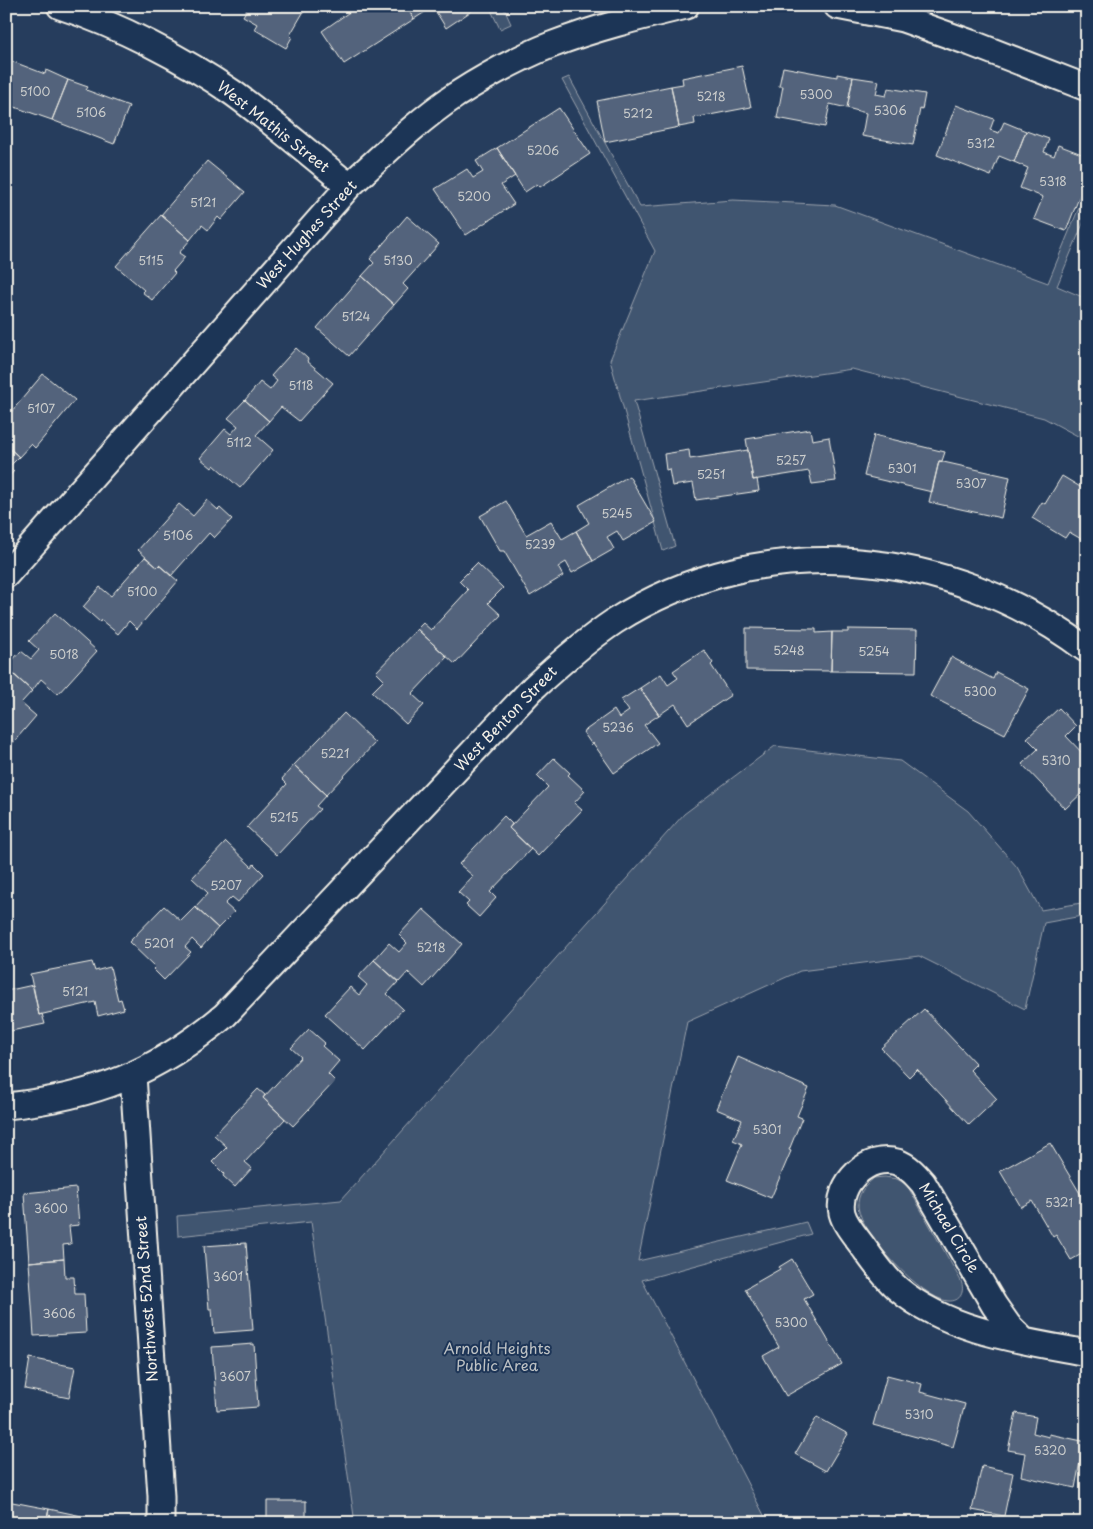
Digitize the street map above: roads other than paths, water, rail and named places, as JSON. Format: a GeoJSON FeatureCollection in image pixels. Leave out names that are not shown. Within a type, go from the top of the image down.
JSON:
{"type":"FeatureCollection","features":[{"type":"Feature","properties":{"kind":"street","name":"West Mathis Street"},"geometry":{"type":"LineString","coordinates":[[60,6],[114,27],[205,75],[259,112],[349,186]]}},
{"type":"Feature","properties":{"kind":"street","name":"West Hughes Street"},"geometry":{"type":"LineString","coordinates":[[6,575],[349,186],[388,150],[440,107],[515,62],[551,45],[592,30],[686,6]]}},
{"type":"Feature","properties":{"kind":"street"},"geometry":{"type":"LineString","coordinates":[[837,6],[903,19],[1087,88]]}},
{"type":"Feature","properties":{"kind":"street","name":"West Benton Street"},"geometry":{"type":"LineString","coordinates":[[6,1106],[60,1099],[112,1084],[155,1065],[199,1036],[225,1015],[533,688],[575,650],[616,621],[686,586],[709,578],[755,567],[806,561],[858,562],[909,568],[984,592],[1049,624],[1087,650]]}},
{"type":"Feature","properties":{"kind":"street","name":"Northwest 52nd Street"},"geometry":{"type":"LineString","coordinates":[[133,1075],[161,1523]]}},
{"type":"Feature","properties":{"kind":"street","name":"Michael Circle"},"geometry":{"type":"LineString","coordinates":[[1024,1341],[1008,1325],[994,1305],[923,1183],[912,1171],[896,1162],[888,1160],[879,1161],[860,1169],[854,1175],[845,1191],[842,1201],[842,1214],[873,1261],[898,1289],[927,1309],[950,1320],[1024,1341],[1087,1354]]}},
{"type":"Feature","properties":{"kind":"park label","name":"Arnold Heights Public Area"},"geometry":{"type":"Point","coordinates":[497,1358]}}]}
